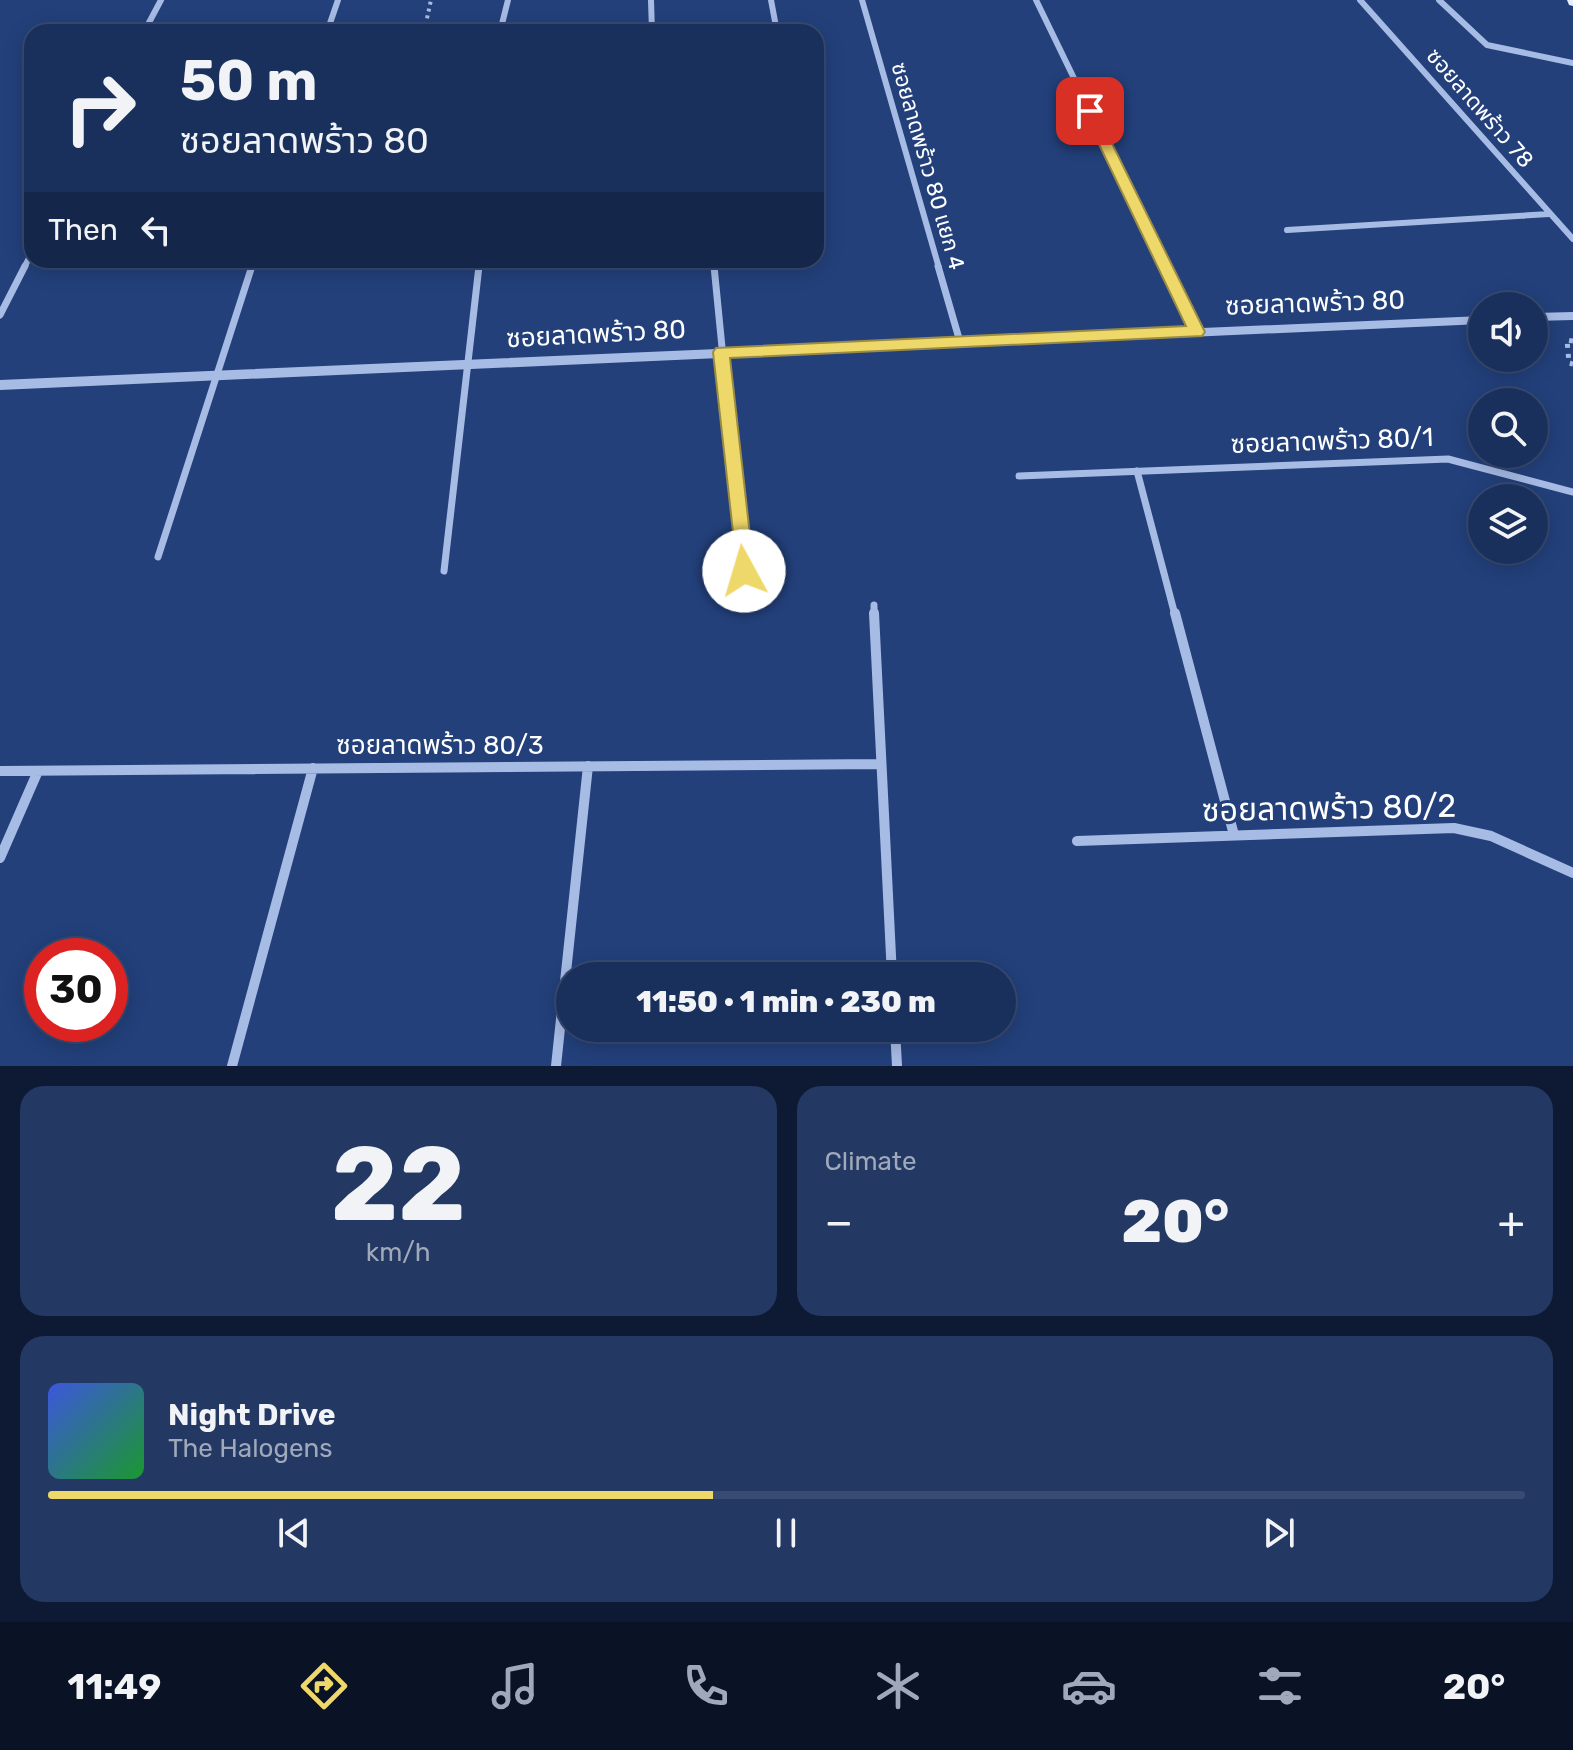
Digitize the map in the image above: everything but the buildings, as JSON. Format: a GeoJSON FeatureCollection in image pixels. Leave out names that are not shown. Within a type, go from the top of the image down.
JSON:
{"type":"FeatureCollection","features":[{"type":"Feature","properties":{"kind":"street"},"geometry":{"type":"LineString","coordinates":[[148,24],[161,0]]}},
{"type":"Feature","properties":{"kind":"street"},"geometry":{"type":"LineString","coordinates":[[330,24],[338,0]]}},
{"type":"Feature","properties":{"kind":"street"},"geometry":{"type":"LineString","coordinates":[[502,24],[508,0]]}},
{"type":"Feature","properties":{"kind":"street"},"geometry":{"type":"LineString","coordinates":[[651,0],[652,24]]}},
{"type":"Feature","properties":{"kind":"street"},"geometry":{"type":"LineString","coordinates":[[771,0],[776,24]]}},
{"type":"Feature","properties":{"kind":"street","name":"ซอยลาดพร้าว 80 แยก 4"},"geometry":{"type":"LineString","coordinates":[[862,0],[960,342]]}},
{"type":"Feature","properties":{"kind":"street"},"geometry":{"type":"LineString","coordinates":[[1036,0],[1197,332]]}},
{"type":"Feature","properties":{"kind":"street","name":"ซอยลาดพร้าว 78"},"geometry":{"type":"LineString","coordinates":[[1360,0],[1573,239]]}},
{"type":"Feature","properties":{"kind":"street"},"geometry":{"type":"LineString","coordinates":[[1439,0],[1487,45],[1573,63]]}},
{"type":"Feature","properties":{"kind":"street"},"geometry":{"type":"LineString","coordinates":[[1287,230],[1549,214]]}},
{"type":"Feature","properties":{"kind":"street"},"geometry":{"type":"LineString","coordinates":[[0,315],[24,268]]}},
{"type":"Feature","properties":{"kind":"street"},"geometry":{"type":"LineString","coordinates":[[158,557],[251,268]]}},
{"type":"Feature","properties":{"kind":"street"},"geometry":{"type":"LineString","coordinates":[[444,571],[479,268]]}},
{"type":"Feature","properties":{"kind":"street"},"geometry":{"type":"LineString","coordinates":[[714,268],[744,571]]}},
{"type":"Feature","properties":{"kind":"street"},"geometry":{"type":"LineString","coordinates":[[1548,317],[1573,316]]}},
{"type":"Feature","properties":{"kind":"street","name":"ซอยลาดพร้าว 80"},"geometry":{"type":"LineString","coordinates":[[0,385],[1468,321]]}},
{"type":"Feature","properties":{"kind":"street","name":"ซอยลาดพร้าว 80/1"},"geometry":{"type":"LineString","coordinates":[[1019,476],[1448,459],[1573,492]]}},
{"type":"Feature","properties":{"kind":"street"},"geometry":{"type":"LineString","coordinates":[[1137,471],[1234,835]]}},
{"type":"Feature","properties":{"kind":"street"},"geometry":{"type":"LineString","coordinates":[[874,605],[879,764],[891,962]]}},
{"type":"Feature","properties":{"kind":"street","name":"ซอยลาดพร้าว 80/3"},"geometry":{"type":"LineString","coordinates":[[0,771],[879,764]]}},
{"type":"Feature","properties":{"kind":"street"},"geometry":{"type":"LineString","coordinates":[[556,1066],[588,766]]}},
{"type":"Feature","properties":{"kind":"street"},"geometry":{"type":"LineString","coordinates":[[232,1066],[313,768]]}},
{"type":"Feature","properties":{"kind":"street"},"geometry":{"type":"LineString","coordinates":[[0,858],[38,771]]}},
{"type":"Feature","properties":{"kind":"street","name":"ซอยลาดพร้าว 80/2"},"geometry":{"type":"LineString","coordinates":[[1077,841],[1454,828],[1491,836],[1573,873]]}},
{"type":"Feature","properties":{"kind":"street"},"geometry":{"type":"LineString","coordinates":[[896,1042],[897,1066]]}},
{"type":"Feature","properties":{"kind":"path"},"geometry":{"type":"LineString","coordinates":[[426,24],[431,0]]}},
{"type":"Feature","properties":{"kind":"path"},"geometry":{"type":"LineString","coordinates":[[1567,340],[1569,363],[1573,364]]}},
{"type":"Feature","properties":{"kind":"route"},"geometry":{"type":"LineString","coordinates":[[744,571],[721,352],[1197,332],[1090,111]]}}]}
